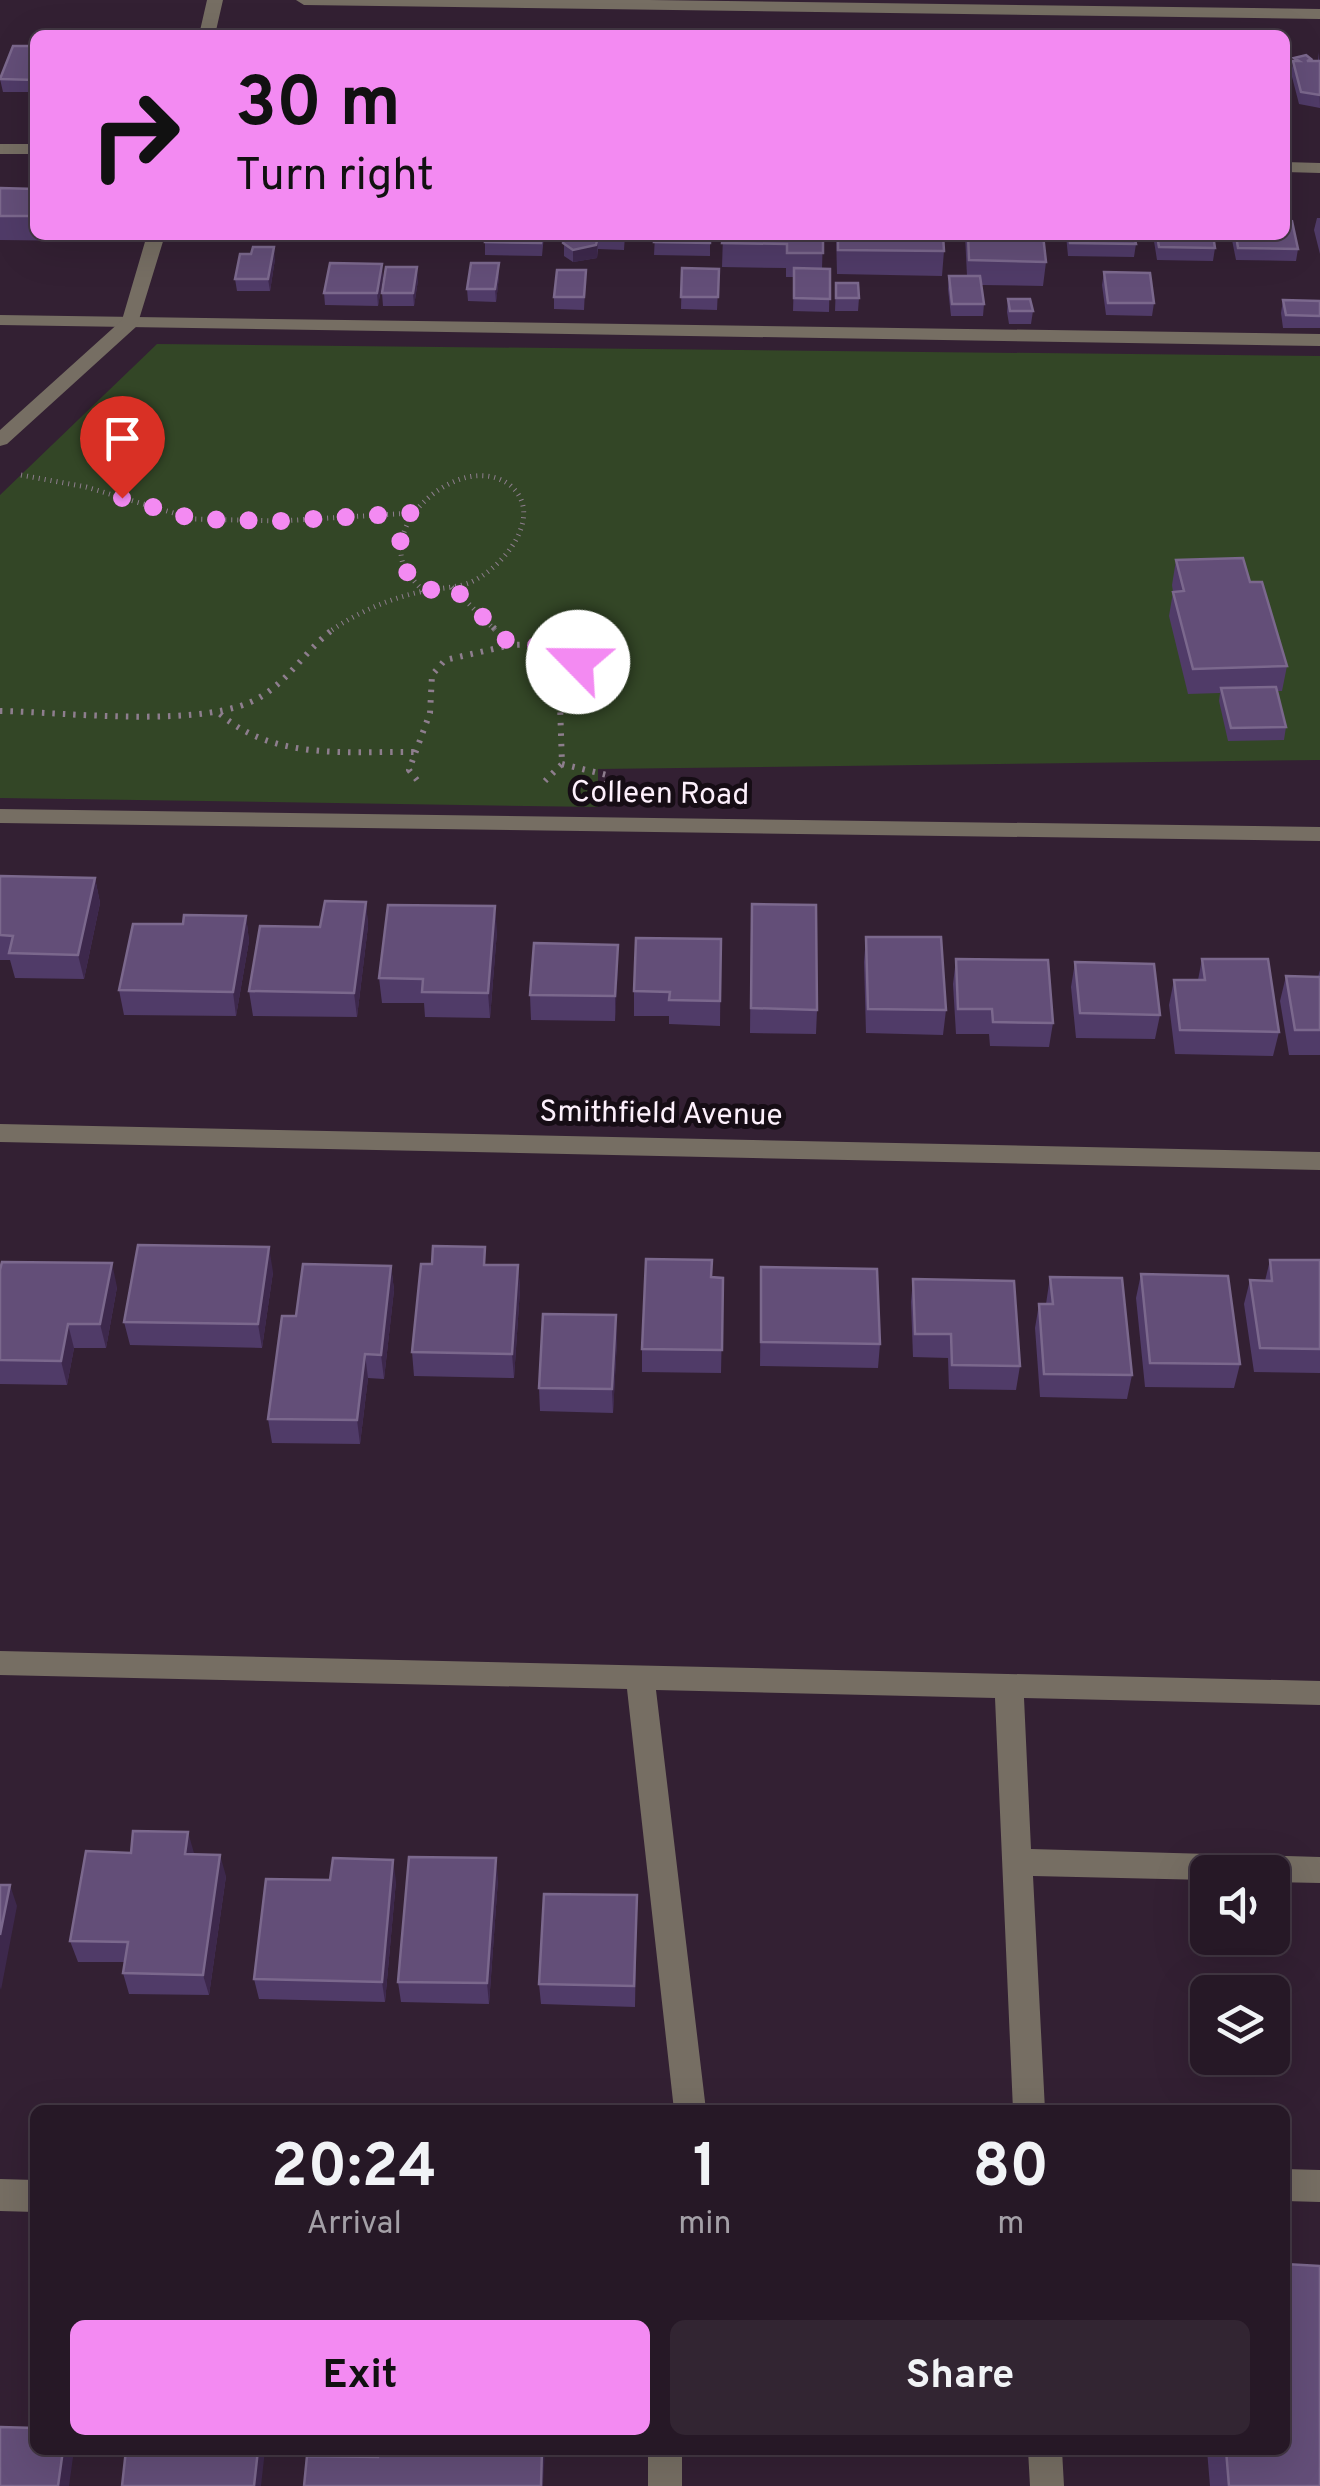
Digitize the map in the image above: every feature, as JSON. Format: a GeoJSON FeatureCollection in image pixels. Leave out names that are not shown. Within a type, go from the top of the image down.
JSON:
{"type":"FeatureCollection","features":[{"type":"Feature","properties":{"kind":"street"},"geometry":{"type":"LineString","coordinates":[[208,30],[215,0]]}},
{"type":"Feature","properties":{"kind":"street"},"geometry":{"type":"LineString","coordinates":[[304,0],[1320,14]]}},
{"type":"Feature","properties":{"kind":"street"},"geometry":{"type":"LineString","coordinates":[[0,148],[30,149]]}},
{"type":"Feature","properties":{"kind":"street"},"geometry":{"type":"LineString","coordinates":[[1290,167],[1320,168]]}},
{"type":"Feature","properties":{"kind":"street"},"geometry":{"type":"LineString","coordinates":[[0,440],[131,322],[155,240]]}},
{"type":"Feature","properties":{"kind":"street"},"geometry":{"type":"LineString","coordinates":[[0,320],[1320,340]]}},
{"type":"Feature","properties":{"kind":"street","name":"Colleen Road"},"geometry":{"type":"LineString","coordinates":[[0,816],[1320,834]]}},
{"type":"Feature","properties":{"kind":"street","name":"Smithfield Avenue"},"geometry":{"type":"LineString","coordinates":[[0,1133],[1320,1161]]}},
{"type":"Feature","properties":{"kind":"street"},"geometry":{"type":"LineString","coordinates":[[0,1663],[1320,1693]]}},
{"type":"Feature","properties":{"kind":"street"},"geometry":{"type":"LineString","coordinates":[[640,1678],[689,2105]]}},
{"type":"Feature","properties":{"kind":"street"},"geometry":{"type":"LineString","coordinates":[[1009,1686],[1029,2105]]}},
{"type":"Feature","properties":{"kind":"street"},"geometry":{"type":"LineString","coordinates":[[1018,1862],[1320,1870]]}},
{"type":"Feature","properties":{"kind":"street"},"geometry":{"type":"LineString","coordinates":[[1290,2185],[1320,2186]]}},
{"type":"Feature","properties":{"kind":"street"},"geometry":{"type":"LineString","coordinates":[[0,2195],[30,2196]]}},
{"type":"Feature","properties":{"kind":"street"},"geometry":{"type":"LineString","coordinates":[[665,2455],[665,2486]]}},
{"type":"Feature","properties":{"kind":"street"},"geometry":{"type":"LineString","coordinates":[[1045,2455],[1046,2486]]}},
{"type":"Feature","properties":{"kind":"path"},"geometry":{"type":"LineString","coordinates":[[17,474],[86,488],[194,519],[280,521],[412,513]]}},
{"type":"Feature","properties":{"kind":"path"},"geometry":{"type":"LineString","coordinates":[[0,711],[219,713],[262,701],[333,629],[383,602],[472,582],[501,561],[520,536],[524,513],[517,492],[505,480],[487,476],[443,488],[412,513],[403,526],[399,554],[408,578],[424,591]]}},
{"type":"Feature","properties":{"kind":"path"},"geometry":{"type":"LineString","coordinates":[[452,586],[511,645]]}},
{"type":"Feature","properties":{"kind":"path"},"geometry":{"type":"LineString","coordinates":[[423,786],[409,770],[428,733],[435,702],[432,675],[446,660],[532,643],[559,650],[578,662],[586,678],[560,704],[562,764],[539,786]]}},
{"type":"Feature","properties":{"kind":"path"},"geometry":{"type":"LineString","coordinates":[[219,713],[234,730],[285,747],[416,752]]}},
{"type":"Feature","properties":{"kind":"green space"},"geometry":{"type":"Polygon","coordinates":[[[157,344],[1320,356],[1320,760],[598,769],[598,807],[0,798],[0,495],[157,344]]]}},
{"type":"Feature","properties":{"kind":"building"},"geometry":{"type":"Polygon","coordinates":[[[13,46],[30,46],[30,80],[0,79],[13,46]]]}},
{"type":"Feature","properties":{"kind":"building"},"geometry":{"type":"Polygon","coordinates":[[[1306,55],[1311,59],[1307,61],[1320,61],[1320,95],[1301,92],[1293,61],[1306,55]]]}},
{"type":"Feature","properties":{"kind":"building"},"geometry":{"type":"Polygon","coordinates":[[[0,188],[30,189],[30,216],[0,216],[0,188]]]}},
{"type":"Feature","properties":{"kind":"building"},"geometry":{"type":"Polygon","coordinates":[[[1292,221],[1298,249],[1238,248],[1237,240],[1290,240],[1292,221]]]}},
{"type":"Feature","properties":{"kind":"building"},"geometry":{"type":"Polygon","coordinates":[[[485,240],[541,240],[541,243],[485,240]]]}},
{"type":"Feature","properties":{"kind":"building"},"geometry":{"type":"Polygon","coordinates":[[[597,240],[596,245],[573,250],[563,243],[597,240]]]}},
{"type":"Feature","properties":{"kind":"building"},"geometry":{"type":"Polygon","coordinates":[[[654,240],[710,240],[710,243],[654,240]]]}},
{"type":"Feature","properties":{"kind":"building"},"geometry":{"type":"Polygon","coordinates":[[[823,240],[823,253],[787,253],[787,244],[722,243],[823,240]]]}},
{"type":"Feature","properties":{"kind":"building"},"geometry":{"type":"Polygon","coordinates":[[[838,240],[943,240],[944,251],[838,250],[838,240]]]}},
{"type":"Feature","properties":{"kind":"building"},"geometry":{"type":"Polygon","coordinates":[[[968,240],[1044,240],[1046,262],[969,260],[968,240]]]}},
{"type":"Feature","properties":{"kind":"building"},"geometry":{"type":"Polygon","coordinates":[[[1070,240],[1135,240],[1136,244],[1070,240]]]}},
{"type":"Feature","properties":{"kind":"building"},"geometry":{"type":"Polygon","coordinates":[[[1158,240],[1214,240],[1215,248],[1159,247],[1158,240]]]}},
{"type":"Feature","properties":{"kind":"building"},"geometry":{"type":"Polygon","coordinates":[[[253,247],[274,247],[268,279],[235,279],[240,254],[251,254],[253,247]]]}},
{"type":"Feature","properties":{"kind":"building"},"geometry":{"type":"Polygon","coordinates":[[[330,263],[382,264],[377,293],[324,293],[330,263]]]}},
{"type":"Feature","properties":{"kind":"building"},"geometry":{"type":"Polygon","coordinates":[[[471,263],[499,263],[495,289],[467,289],[471,263]]]}},
{"type":"Feature","properties":{"kind":"building"},"geometry":{"type":"Polygon","coordinates":[[[386,267],[417,267],[413,293],[382,293],[386,267]]]}},
{"type":"Feature","properties":{"kind":"building"},"geometry":{"type":"Polygon","coordinates":[[[682,268],[719,269],[718,297],[681,297],[682,268]]]}},
{"type":"Feature","properties":{"kind":"building"},"geometry":{"type":"Polygon","coordinates":[[[794,268],[830,269],[830,299],[794,298],[794,268]]]}},
{"type":"Feature","properties":{"kind":"building"},"geometry":{"type":"Polygon","coordinates":[[[557,270],[586,270],[584,297],[554,297],[557,270]]]}},
{"type":"Feature","properties":{"kind":"building"},"geometry":{"type":"Polygon","coordinates":[[[1104,272],[1150,273],[1154,303],[1108,303],[1104,272]]]}},
{"type":"Feature","properties":{"kind":"building"},"geometry":{"type":"Polygon","coordinates":[[[949,276],[980,276],[984,304],[952,304],[949,276]]]}},
{"type":"Feature","properties":{"kind":"building"},"geometry":{"type":"Polygon","coordinates":[[[836,283],[858,283],[859,298],[836,298],[836,283]]]}},
{"type":"Feature","properties":{"kind":"building"},"geometry":{"type":"Polygon","coordinates":[[[1008,299],[1030,299],[1033,311],[1010,311],[1008,299]]]}},
{"type":"Feature","properties":{"kind":"building"},"geometry":{"type":"Polygon","coordinates":[[[1283,300],[1320,301],[1320,316],[1286,315],[1283,300]]]}},
{"type":"Feature","properties":{"kind":"building"},"geometry":{"type":"Polygon","coordinates":[[[1243,558],[1250,582],[1262,582],[1287,666],[1193,669],[1173,592],[1184,591],[1176,560],[1243,558]]]}},
{"type":"Feature","properties":{"kind":"building"},"geometry":{"type":"Polygon","coordinates":[[[1276,687],[1286,727],[1231,728],[1221,688],[1276,687]]]}},
{"type":"Feature","properties":{"kind":"building"},"geometry":{"type":"Polygon","coordinates":[[[0,876],[95,878],[78,955],[9,953],[13,936],[0,935],[0,876]]]}},
{"type":"Feature","properties":{"kind":"building"},"geometry":{"type":"Polygon","coordinates":[[[325,901],[366,902],[354,993],[249,991],[260,926],[320,927],[325,901]]]}},
{"type":"Feature","properties":{"kind":"building"},"geometry":{"type":"Polygon","coordinates":[[[752,904],[816,905],[817,1010],[751,1008],[752,904]]]}},
{"type":"Feature","properties":{"kind":"building"},"geometry":{"type":"Polygon","coordinates":[[[388,905],[495,906],[488,993],[422,992],[423,979],[379,978],[388,905]]]}},
{"type":"Feature","properties":{"kind":"building"},"geometry":{"type":"Polygon","coordinates":[[[184,915],[246,916],[233,992],[119,990],[133,924],[183,924],[184,915]]]}},
{"type":"Feature","properties":{"kind":"building"},"geometry":{"type":"Polygon","coordinates":[[[866,937],[941,937],[946,1010],[868,1009],[866,937]]]}},
{"type":"Feature","properties":{"kind":"building"},"geometry":{"type":"Polygon","coordinates":[[[636,938],[721,939],[720,1001],[669,1000],[670,992],[634,991],[636,938]]]}},
{"type":"Feature","properties":{"kind":"building"},"geometry":{"type":"Polygon","coordinates":[[[534,943],[618,945],[615,996],[530,995],[534,943]]]}},
{"type":"Feature","properties":{"kind":"building"},"geometry":{"type":"Polygon","coordinates":[[[956,959],[1048,960],[1053,1023],[993,1022],[992,1009],[958,1009],[956,959]]]}},
{"type":"Feature","properties":{"kind":"building"},"geometry":{"type":"Polygon","coordinates":[[[1202,959],[1268,959],[1279,1032],[1180,1030],[1174,980],[1205,980],[1202,959]]]}},
{"type":"Feature","properties":{"kind":"building"},"geometry":{"type":"Polygon","coordinates":[[[1075,962],[1154,964],[1160,1015],[1080,1013],[1075,962]]]}},
{"type":"Feature","properties":{"kind":"building"},"geometry":{"type":"Polygon","coordinates":[[[1286,976],[1320,977],[1320,1030],[1295,1030],[1286,976]]]}},
{"type":"Feature","properties":{"kind":"building"},"geometry":{"type":"Polygon","coordinates":[[[138,1245],[269,1247],[258,1324],[124,1322],[138,1245]]]}},
{"type":"Feature","properties":{"kind":"building"},"geometry":{"type":"Polygon","coordinates":[[[433,1246],[485,1247],[484,1265],[518,1265],[512,1354],[412,1352],[421,1264],[432,1264],[433,1246]]]}},
{"type":"Feature","properties":{"kind":"building"},"geometry":{"type":"Polygon","coordinates":[[[646,1259],[712,1260],[711,1277],[723,1278],[722,1350],[642,1349],[646,1259]]]}},
{"type":"Feature","properties":{"kind":"building"},"geometry":{"type":"Polygon","coordinates":[[[1270,1260],[1320,1260],[1320,1349],[1260,1348],[1250,1280],[1272,1281],[1270,1260]]]}},
{"type":"Feature","properties":{"kind":"building"},"geometry":{"type":"Polygon","coordinates":[[[2,1262],[112,1263],[100,1324],[68,1324],[61,1361],[0,1360],[2,1262]]]}},
{"type":"Feature","properties":{"kind":"building"},"geometry":{"type":"Polygon","coordinates":[[[303,1264],[391,1266],[381,1355],[365,1354],[357,1420],[268,1419],[282,1316],[296,1316],[303,1264]]]}},
{"type":"Feature","properties":{"kind":"building"},"geometry":{"type":"Polygon","coordinates":[[[761,1267],[877,1269],[880,1344],[761,1342],[761,1267]]]}},
{"type":"Feature","properties":{"kind":"building"},"geometry":{"type":"Polygon","coordinates":[[[1141,1274],[1228,1276],[1240,1364],[1150,1363],[1141,1274]]]}},
{"type":"Feature","properties":{"kind":"building"},"geometry":{"type":"Polygon","coordinates":[[[1050,1277],[1122,1278],[1132,1375],[1044,1374],[1039,1304],[1053,1304],[1050,1277]]]}},
{"type":"Feature","properties":{"kind":"building"},"geometry":{"type":"Polygon","coordinates":[[[913,1279],[1014,1281],[1020,1366],[952,1365],[951,1334],[915,1334],[913,1279]]]}},
{"type":"Feature","properties":{"kind":"building"},"geometry":{"type":"Polygon","coordinates":[[[543,1314],[616,1315],[612,1389],[539,1388],[543,1314]]]}},
{"type":"Feature","properties":{"kind":"building"},"geometry":{"type":"Polygon","coordinates":[[[133,1831],[188,1832],[185,1854],[220,1855],[203,1975],[123,1973],[128,1942],[70,1941],[86,1851],[131,1853],[133,1831]]]}},
{"type":"Feature","properties":{"kind":"building"},"geometry":{"type":"Polygon","coordinates":[[[409,1857],[496,1858],[487,1983],[398,1982],[409,1857]]]}},
{"type":"Feature","properties":{"kind":"building"},"geometry":{"type":"Polygon","coordinates":[[[333,1858],[393,1860],[382,1982],[254,1979],[266,1879],[330,1880],[333,1858]]]}},
{"type":"Feature","properties":{"kind":"building"},"geometry":{"type":"Polygon","coordinates":[[[0,1885],[10,1885],[0,1935],[0,1885]]]}},
{"type":"Feature","properties":{"kind":"building"},"geometry":{"type":"Polygon","coordinates":[[[544,1894],[637,1895],[634,1986],[539,1984],[544,1894]]]}},
{"type":"Feature","properties":{"kind":"building"},"geometry":{"type":"Polygon","coordinates":[[[1290,2264],[1320,2266],[1320,2486],[1229,2486],[1226,2455],[1290,2455],[1290,2264]]]}},
{"type":"Feature","properties":{"kind":"building"},"geometry":{"type":"Polygon","coordinates":[[[0,2427],[30,2428],[30,2455],[62,2455],[58,2486],[0,2486],[0,2427]]]}},
{"type":"Feature","properties":{"kind":"building"},"geometry":{"type":"Polygon","coordinates":[[[125,2455],[257,2455],[254,2486],[122,2486],[125,2455]]]}},
{"type":"Feature","properties":{"kind":"building"},"geometry":{"type":"Polygon","coordinates":[[[542,2455],[541,2486],[304,2486],[307,2456],[542,2455]]]}},
{"type":"Feature","properties":{"kind":"route"},"geometry":{"type":"LineString","coordinates":[[122,498],[194,519],[280,521],[412,513],[403,526],[399,554],[408,578],[424,591],[452,586],[511,645],[532,643],[559,650],[578,662]]}}]}
